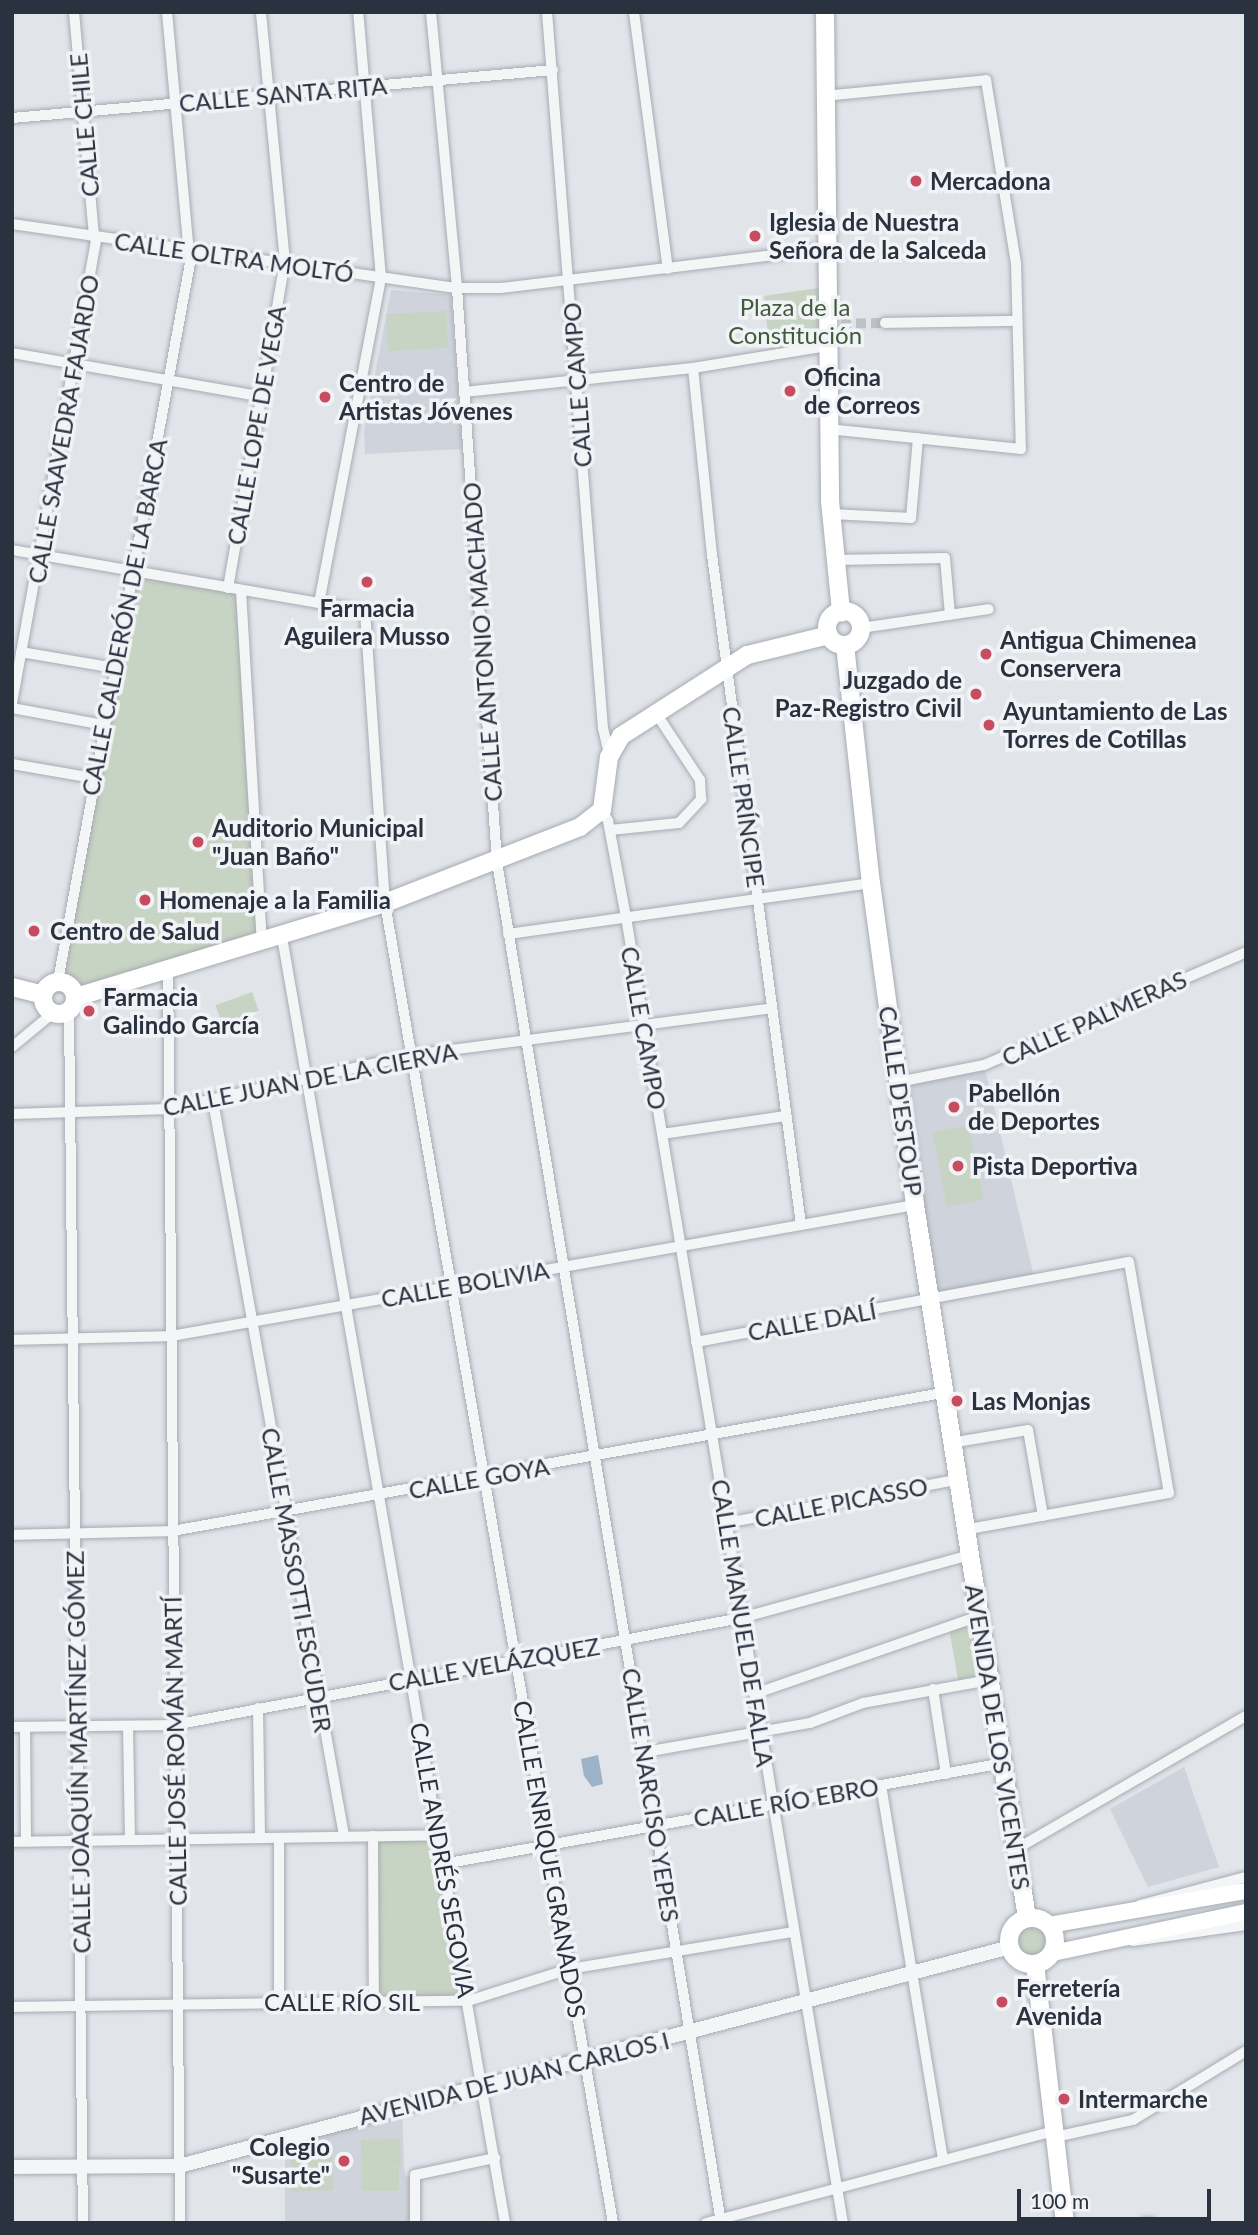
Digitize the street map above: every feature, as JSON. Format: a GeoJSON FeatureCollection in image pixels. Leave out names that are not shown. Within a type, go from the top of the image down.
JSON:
{"type":"FeatureCollection","features":[{"type":"Feature","properties":{"kind":"main road"},"geometry":{"type":"LineString","coordinates":[[825,12],[824,249],[828,429],[834,560],[841,612]]}},
{"type":"Feature","properties":{"kind":"main road"},"geometry":{"type":"LineString","coordinates":[[829,635],[829,622],[841,612]]}},
{"type":"Feature","properties":{"kind":"main road"},"geometry":{"type":"LineString","coordinates":[[66,1007],[68,984],[58,982],[48,986],[43,995],[45,1006],[66,1007],[168,971],[385,903],[497,862],[580,827],[602,810],[609,757],[621,736],[726,666],[764,648],[829,635],[845,645],[856,641],[862,628],[856,616],[841,612]]}},
{"type":"Feature","properties":{"kind":"main road","name":"CALLE D'ESTOUP"},"geometry":{"type":"LineString","coordinates":[[845,645],[871,883],[898,1083],[928,1300],[969,1555]]}},
{"type":"Feature","properties":{"kind":"main road"},"geometry":{"type":"LineString","coordinates":[[12,987],[43,995]]}},
{"type":"Feature","properties":{"kind":"main road","name":"AVENIDA DE LOS VICENTES"},"geometry":{"type":"LineString","coordinates":[[969,1555],[1018,1848],[1027,1918]]}},
{"type":"Feature","properties":{"kind":"main road"},"geometry":{"type":"LineString","coordinates":[[1246,1891],[1114,1917],[1049,1925],[1027,1918],[1013,1928],[1010,1947],[1018,1959],[1035,1964],[1053,1953],[1113,1937],[1246,1912]]}},
{"type":"Feature","properties":{"kind":"main road"},"geometry":{"type":"LineString","coordinates":[[1049,1925],[1056,1941],[1053,1953]]}},
{"type":"Feature","properties":{"kind":"main road"},"geometry":{"type":"LineString","coordinates":[[1035,1964],[1065,2223]]}},
{"type":"Feature","properties":{"kind":"street","name":"CALLE CHILE"},"geometry":{"type":"LineString","coordinates":[[74,12],[96,237]]}},
{"type":"Feature","properties":{"kind":"street","name":"CALLE CALDERÓN DE LA BARCA"},"geometry":{"type":"LineString","coordinates":[[58,982],[93,778],[170,380],[190,252],[167,12]]}},
{"type":"Feature","properties":{"kind":"street","name":"CALLE LOPE DE VEGA"},"geometry":{"type":"LineString","coordinates":[[228,588],[285,262],[261,12]]}},
{"type":"Feature","properties":{"kind":"street"},"geometry":{"type":"LineString","coordinates":[[12,550],[319,603],[380,278],[358,12]]}},
{"type":"Feature","properties":{"kind":"street","name":"CALLE ANTONIO MACHADO"},"geometry":{"type":"LineString","coordinates":[[431,12],[457,288],[497,862],[563,1267]]}},
{"type":"Feature","properties":{"kind":"street","name":"CALLE CAMPO"},"geometry":{"type":"LineString","coordinates":[[547,12],[603,728],[609,757]]}},
{"type":"Feature","properties":{"kind":"street"},"geometry":{"type":"LineString","coordinates":[[634,12],[668,269]]}},
{"type":"Feature","properties":{"kind":"street","name":"CALLE SANTA RITA"},"geometry":{"type":"LineString","coordinates":[[12,118],[553,70]]}},
{"type":"Feature","properties":{"kind":"street"},"geometry":{"type":"LineString","coordinates":[[824,96],[984,78],[1016,263],[1021,449],[828,429]]}},
{"type":"Feature","properties":{"kind":"street","name":"CALLE OLTRA MOLTÓ"},"geometry":{"type":"LineString","coordinates":[[12,224],[190,252],[285,262],[457,288],[569,281],[824,249]]}},
{"type":"Feature","properties":{"kind":"street","name":"CALLE SAAVEDRA FAJARDO"},"geometry":{"type":"LineString","coordinates":[[12,705],[96,237]]}},
{"type":"Feature","properties":{"kind":"street"},"geometry":{"type":"LineString","coordinates":[[885,323],[1017,321]]}},
{"type":"Feature","properties":{"kind":"street"},"geometry":{"type":"LineString","coordinates":[[464,392],[693,368],[827,346]]}},
{"type":"Feature","properties":{"kind":"street"},"geometry":{"type":"LineString","coordinates":[[12,353],[262,397]]}},
{"type":"Feature","properties":{"kind":"street","name":"CALLE PRÍNCIPE"},"geometry":{"type":"LineString","coordinates":[[693,368],[726,666],[801,1225]]}},
{"type":"Feature","properties":{"kind":"street"},"geometry":{"type":"LineString","coordinates":[[831,514],[911,517],[918,438]]}},
{"type":"Feature","properties":{"kind":"street"},"geometry":{"type":"LineString","coordinates":[[834,560],[945,558],[950,615]]}},
{"type":"Feature","properties":{"kind":"street"},"geometry":{"type":"LineString","coordinates":[[241,591],[262,943]]}},
{"type":"Feature","properties":{"kind":"street","name":"CALLE ENRIQUE GRANADOS"},"geometry":{"type":"LineString","coordinates":[[319,603],[365,611],[385,903],[481,1477],[516,1662],[613,2223]]}},
{"type":"Feature","properties":{"kind":"street"},"geometry":{"type":"LineString","coordinates":[[862,628],[989,609]]}},
{"type":"Feature","properties":{"kind":"street"},"geometry":{"type":"LineString","coordinates":[[22,652],[114,668]]}},
{"type":"Feature","properties":{"kind":"street"},"geometry":{"type":"LineString","coordinates":[[12,705],[104,725]]}},
{"type":"Feature","properties":{"kind":"street"},"geometry":{"type":"LineString","coordinates":[[610,830],[679,823],[701,799],[700,780],[656,713]]}},
{"type":"Feature","properties":{"kind":"street"},"geometry":{"type":"LineString","coordinates":[[12,764],[93,778]]}},
{"type":"Feature","properties":{"kind":"street","name":"CALLE CAMPO"},"geometry":{"type":"LineString","coordinates":[[602,810],[610,830],[626,917],[680,1247]]}},
{"type":"Feature","properties":{"kind":"street"},"geometry":{"type":"LineString","coordinates":[[508,934],[871,883]]}},
{"type":"Feature","properties":{"kind":"street","name":"CALLE ANDRÉS SEGOVIA"},"geometry":{"type":"LineString","coordinates":[[282,937],[506,2223]]}},
{"type":"Feature","properties":{"kind":"street","name":"CALLE PALMERAS"},"geometry":{"type":"LineString","coordinates":[[898,1083],[985,1065],[1246,952]]}},
{"type":"Feature","properties":{"kind":"street","name":"CALLE JOSÉ ROMÁN MARTÍ"},"geometry":{"type":"LineString","coordinates":[[168,971],[180,2223]]}},
{"type":"Feature","properties":{"kind":"street"},"geometry":{"type":"LineString","coordinates":[[12,1047],[66,1007]]}},
{"type":"Feature","properties":{"kind":"street","name":"CALLE JOAQUÍN MARTÍNEZ GÓMEZ"},"geometry":{"type":"LineString","coordinates":[[66,1007],[73,1114],[83,2223]]}},
{"type":"Feature","properties":{"kind":"street","name":"CALLE JUAN DE LA CIERVA"},"geometry":{"type":"LineString","coordinates":[[12,1114],[169,1109],[412,1055],[772,1008]]}},
{"type":"Feature","properties":{"kind":"street","name":"CALLE MASSOTTI ESCUDER"},"geometry":{"type":"LineString","coordinates":[[213,1101],[250,1323],[344,1836]]}},
{"type":"Feature","properties":{"kind":"street"},"geometry":{"type":"LineString","coordinates":[[662,1134],[786,1116]]}},
{"type":"Feature","properties":{"kind":"street","name":"CALLE BOLIVIA"},"geometry":{"type":"LineString","coordinates":[[12,1340],[171,1336],[915,1206]]}},
{"type":"Feature","properties":{"kind":"street","name":"CALLE MANUEL DE FALLA"},"geometry":{"type":"LineString","coordinates":[[680,1247],[843,2223]]}},
{"type":"Feature","properties":{"kind":"street","name":"CALLE DALÍ"},"geometry":{"type":"LineString","coordinates":[[696,1342],[1129,1262],[1169,1493],[1043,1516]]}},
{"type":"Feature","properties":{"kind":"street","name":"CALLE NARCISO YEPES"},"geometry":{"type":"LineString","coordinates":[[563,1267],[645,1752],[720,2221]]}},
{"type":"Feature","properties":{"kind":"street","name":"CALLE GOYA"},"geometry":{"type":"LineString","coordinates":[[12,1535],[172,1531],[942,1393]]}},
{"type":"Feature","properties":{"kind":"street"},"geometry":{"type":"LineString","coordinates":[[950,1443],[1028,1430],[1043,1516],[964,1530]]}},
{"type":"Feature","properties":{"kind":"street","name":"CALLE PICASSO"},"geometry":{"type":"LineString","coordinates":[[726,1523],[956,1480]]}},
{"type":"Feature","properties":{"kind":"street","name":"CALLE VELÁZQUEZ"},"geometry":{"type":"LineString","coordinates":[[12,1727],[174,1725],[741,1618],[969,1555]]}},
{"type":"Feature","properties":{"kind":"street"},"geometry":{"type":"LineString","coordinates":[[754,1693],[979,1616]]}},
{"type":"Feature","properties":{"kind":"street"},"geometry":{"type":"LineString","coordinates":[[645,1752],[760,1728],[810,1723],[863,1703],[990,1680]]}},
{"type":"Feature","properties":{"kind":"street"},"geometry":{"type":"LineString","coordinates":[[933,1689],[946,1773]]}},
{"type":"Feature","properties":{"kind":"street"},"geometry":{"type":"LineString","coordinates":[[258,1708],[260,1838]]}},
{"type":"Feature","properties":{"kind":"street"},"geometry":{"type":"LineString","coordinates":[[1018,1848],[1246,1716]]}},
{"type":"Feature","properties":{"kind":"street"},"geometry":{"type":"LineString","coordinates":[[128,1726],[130,1840]]}},
{"type":"Feature","properties":{"kind":"street"},"geometry":{"type":"LineString","coordinates":[[25,1727],[26,1842]]}},
{"type":"Feature","properties":{"kind":"street","name":"CALLE RÍO EBRO"},"geometry":{"type":"LineString","coordinates":[[443,1864],[1004,1763]]}},
{"type":"Feature","properties":{"kind":"street"},"geometry":{"type":"LineString","coordinates":[[881,1785],[943,2160]]}},
{"type":"Feature","properties":{"kind":"street"},"geometry":{"type":"LineString","coordinates":[[12,1842],[438,1835]]}},
{"type":"Feature","properties":{"kind":"street"},"geometry":{"type":"LineString","coordinates":[[373,1836],[374,2001]]}},
{"type":"Feature","properties":{"kind":"street"},"geometry":{"type":"LineString","coordinates":[[279,1838],[279,2002]]}},
{"type":"Feature","properties":{"kind":"street"},"geometry":{"type":"LineString","coordinates":[[1114,1917],[1155,1898],[1246,1877]]}},
{"type":"Feature","properties":{"kind":"street"},"geometry":{"type":"LineString","coordinates":[[1113,1937],[1139,1942],[1246,1925]]}},
{"type":"Feature","properties":{"kind":"street","name":"CALLE RÍO SIL"},"geometry":{"type":"LineString","coordinates":[[12,2007],[468,2001],[569,1969],[793,1932]]}},
{"type":"Feature","properties":{"kind":"street","name":"AVENIDA DE JUAN CARLOS I"},"geometry":{"type":"LineString","coordinates":[[12,2167],[179,2166],[690,2032],[804,1999],[1010,1947]]}},
{"type":"Feature","properties":{"kind":"street"},"geometry":{"type":"LineString","coordinates":[[706,2223],[943,2160],[1055,2134],[1133,2120],[1246,2051]]}},
{"type":"Feature","properties":{"kind":"street"},"geometry":{"type":"LineString","coordinates":[[415,2223],[415,2175],[495,2158]]}},
{"type":"Feature","properties":{"kind":"shaded area"},"geometry":{"type":"Polygon","coordinates":[[[391,290],[451,295],[462,449],[365,454],[364,432],[391,290]]]}},
{"type":"Feature","properties":{"kind":"shaded area"},"geometry":{"type":"Polygon","coordinates":[[[984,1065],[1035,1281],[928,1300],[898,1083],[984,1065]]]}},
{"type":"Feature","properties":{"kind":"shaded area"},"geometry":{"type":"Polygon","coordinates":[[[1184,1767],[1219,1867],[1148,1887],[1110,1809],[1184,1767]]]}},
{"type":"Feature","properties":{"kind":"shaded area","name":"Colegio \"Susarte\""},"geometry":{"type":"Polygon","coordinates":[[[402,2106],[404,2169],[406,2177],[415,2175],[415,2223],[285,2223],[285,2138],[402,2106]]]}},
{"type":"Feature","properties":{"kind":"green space","name":"Plaza de la Constitución"},"geometry":{"type":"Polygon","coordinates":[[[825,287],[827,346],[770,355],[764,296],[825,287]]]}},
{"type":"Feature","properties":{"kind":"green space"},"geometry":{"type":"Polygon","coordinates":[[[446,311],[448,348],[388,351],[386,314],[446,311]]]}},
{"type":"Feature","properties":{"kind":"green space"},"geometry":{"type":"Polygon","coordinates":[[[133,572],[241,591],[262,943],[73,996],[55,993],[133,572]]]}},
{"type":"Feature","properties":{"kind":"green space"},"geometry":{"type":"Polygon","coordinates":[[[252,992],[259,1011],[222,1024],[215,1005],[252,992]]]}},
{"type":"Feature","properties":{"kind":"green space","name":"Pista Deportiva"},"geometry":{"type":"Polygon","coordinates":[[[969,1125],[984,1200],[947,1207],[933,1132],[969,1125]]]}},
{"type":"Feature","properties":{"kind":"green space"},"geometry":{"type":"Polygon","coordinates":[[[969,1626],[978,1676],[958,1680],[949,1629],[969,1626]]]}},
{"type":"Feature","properties":{"kind":"green space"},"geometry":{"type":"Polygon","coordinates":[[[438,1835],[468,2001],[374,2001],[373,1836],[438,1835]]]}},
{"type":"Feature","properties":{"kind":"green space"},"geometry":{"type":"Polygon","coordinates":[[[1032,1926],[1038,1927],[1046,1935],[1046,1947],[1038,1955],[1032,1956],[1026,1955],[1018,1947],[1017,1941],[1018,1935],[1026,1927],[1032,1926]]]}},
{"type":"Feature","properties":{"kind":"green space"},"geometry":{"type":"Polygon","coordinates":[[[400,2139],[401,2165],[373,2166],[399,2166],[399,2191],[362,2191],[361,2140],[400,2139]]]}},
{"type":"Feature","properties":{"kind":"green space"},"geometry":{"type":"Polygon","coordinates":[[[332,2155],[333,2190],[291,2191],[290,2156],[332,2155]]]}},
{"type":"Feature","properties":{"kind":"water"},"geometry":{"type":"Polygon","coordinates":[[[598,1755],[603,1784],[592,1787],[584,1776],[581,1759],[598,1755]]]}},
{"type":"Feature","properties":{"kind":"tunnel"},"geometry":{"type":"LineString","coordinates":[[826,324],[885,323]]}},
{"type":"Feature","properties":{"kind":"place","name":"Mercadona"},"geometry":{"type":"Point","coordinates":[916,181]}},
{"type":"Feature","properties":{"kind":"place","name":"Iglesia de Nuestra Señora de la Salceda"},"geometry":{"type":"Point","coordinates":[755,236]}},
{"type":"Feature","properties":{"kind":"place","name":"Oficina de Correos"},"geometry":{"type":"Point","coordinates":[790,391]}},
{"type":"Feature","properties":{"kind":"place","name":"Centro de Artistas Jóvenes"},"geometry":{"type":"Point","coordinates":[325,397]}},
{"type":"Feature","properties":{"kind":"place","name":"Farmacia Aguilera Musso"},"geometry":{"type":"Point","coordinates":[367,582]}},
{"type":"Feature","properties":{"kind":"place","name":"Antigua Chimenea Conservera"},"geometry":{"type":"Point","coordinates":[986,654]}},
{"type":"Feature","properties":{"kind":"place","name":"Juzgado de Paz-Registro Civil"},"geometry":{"type":"Point","coordinates":[976,694]}},
{"type":"Feature","properties":{"kind":"place","name":"Ayuntamiento de Las Torres de Cotillas"},"geometry":{"type":"Point","coordinates":[989,725]}},
{"type":"Feature","properties":{"kind":"place","name":"Auditorio Municipal \"Juan Baño\""},"geometry":{"type":"Point","coordinates":[198,842]}},
{"type":"Feature","properties":{"kind":"place","name":"Homenaje a la Familia"},"geometry":{"type":"Point","coordinates":[145,900]}},
{"type":"Feature","properties":{"kind":"place","name":"Centro de Salud"},"geometry":{"type":"Point","coordinates":[34,931]}},
{"type":"Feature","properties":{"kind":"place","name":"Farmacia Galindo García"},"geometry":{"type":"Point","coordinates":[89,1011]}},
{"type":"Feature","properties":{"kind":"place","name":"Pabellón de Deportes"},"geometry":{"type":"Point","coordinates":[954,1107]}},
{"type":"Feature","properties":{"kind":"place","name":"Pista Deportiva"},"geometry":{"type":"Point","coordinates":[958,1166]}},
{"type":"Feature","properties":{"kind":"place","name":"Las Monjas"},"geometry":{"type":"Point","coordinates":[957,1401]}},
{"type":"Feature","properties":{"kind":"place","name":"Ferretería Avenida"},"geometry":{"type":"Point","coordinates":[1002,2002]}},
{"type":"Feature","properties":{"kind":"place","name":"Intermarche"},"geometry":{"type":"Point","coordinates":[1064,2099]}},
{"type":"Feature","properties":{"kind":"place","name":"Colegio \"Susarte\""},"geometry":{"type":"Point","coordinates":[344,2161]}}]}
